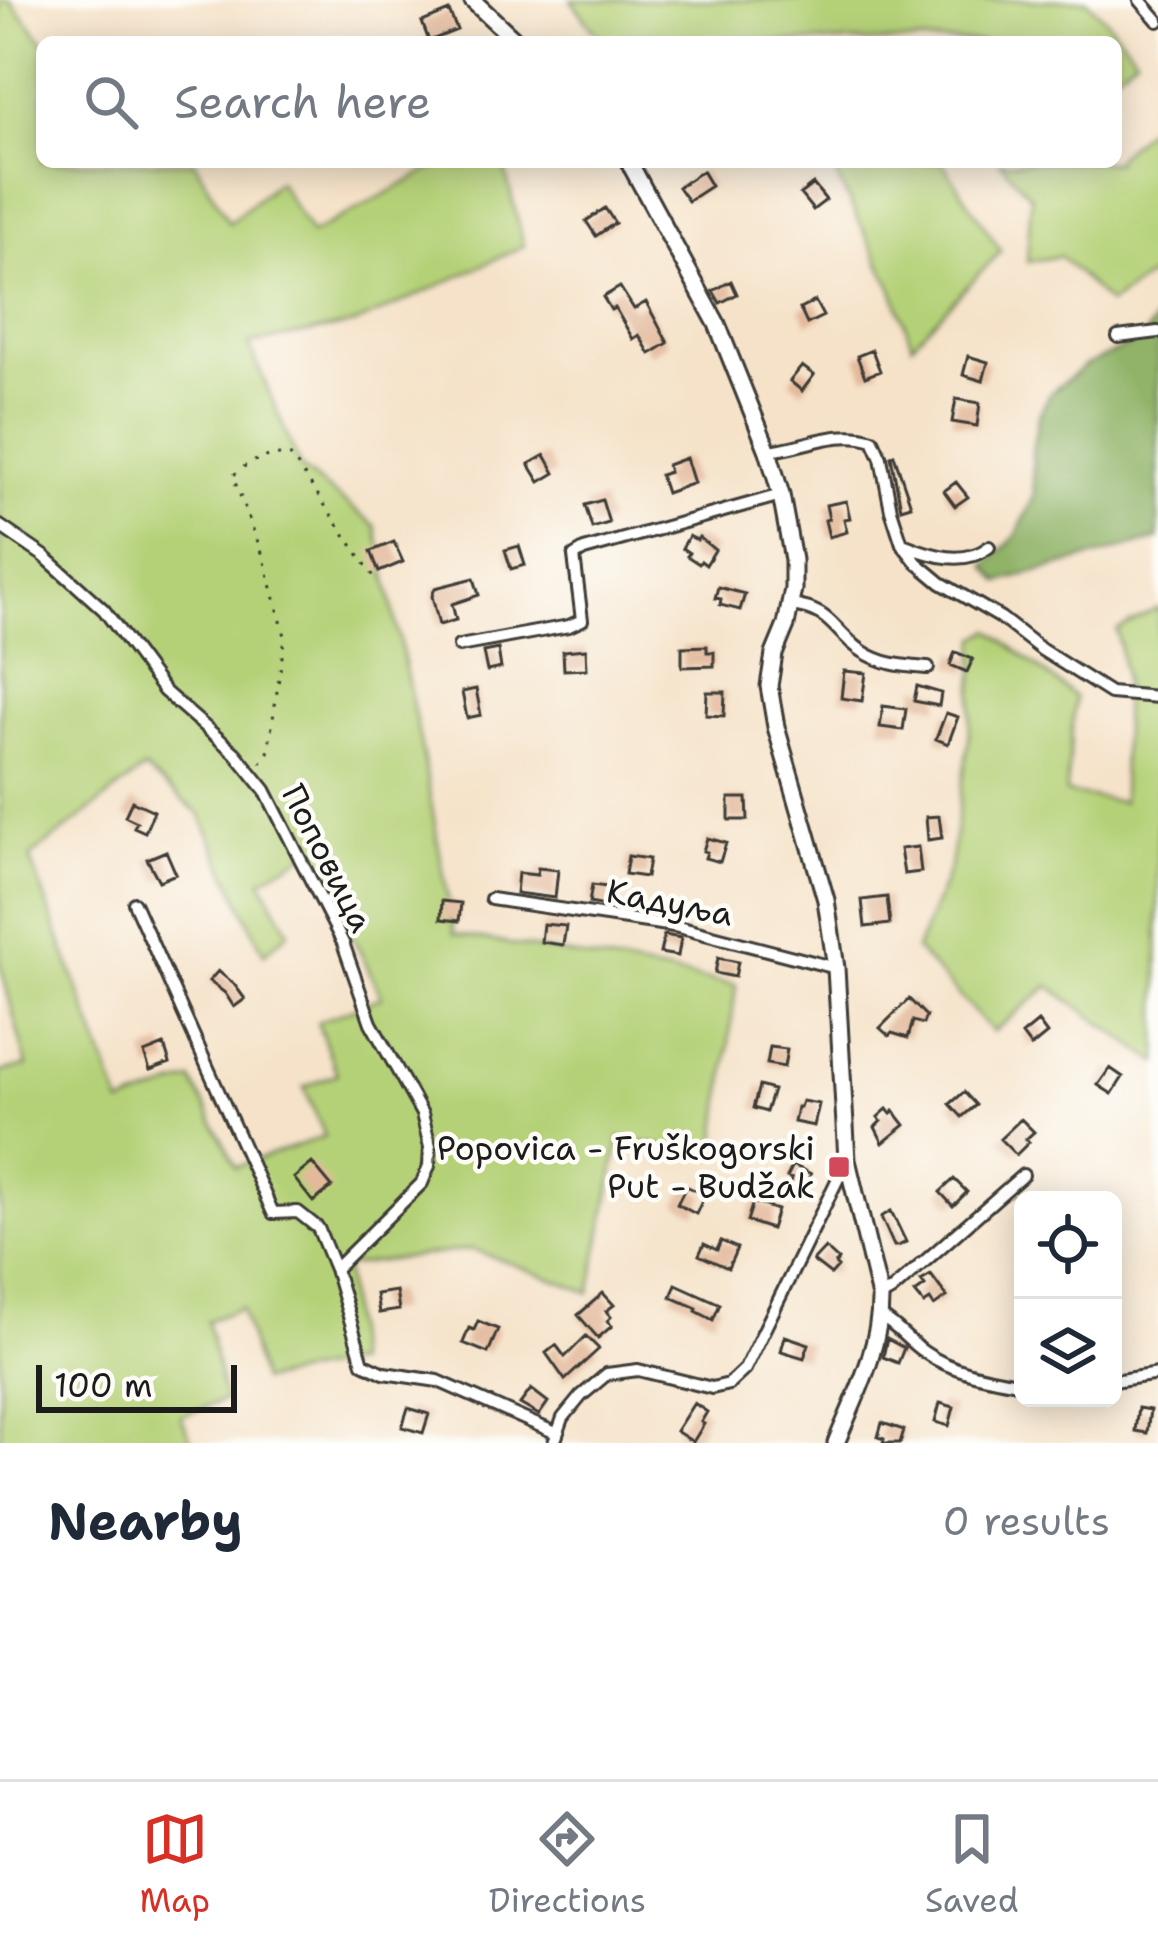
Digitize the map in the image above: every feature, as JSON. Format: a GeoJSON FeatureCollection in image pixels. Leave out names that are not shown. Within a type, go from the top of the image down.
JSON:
{"type":"FeatureCollection","features":[{"type":"Feature","properties":{"kind":"street"},"geometry":{"type":"LineString","coordinates":[[472,0],[511,36]]}},
{"type":"Feature","properties":{"kind":"street"},"geometry":{"type":"LineString","coordinates":[[1140,0],[1158,21]]}},
{"type":"Feature","properties":{"kind":"street"},"geometry":{"type":"LineString","coordinates":[[631,168],[717,324],[768,451],[793,560],[790,605],[774,654],[770,686],[776,727],[826,900],[836,968],[847,1160],[880,1298],[872,1352],[836,1443]]}},
{"type":"Feature","properties":{"kind":"street"},"geometry":{"type":"LineString","coordinates":[[1118,337],[1158,332]]}},
{"type":"Feature","properties":{"kind":"street"},"geometry":{"type":"LineString","coordinates":[[768,451],[845,436],[873,440],[902,544],[916,562],[941,584],[1001,618],[1098,687],[1110,693],[1158,697]]}},
{"type":"Feature","properties":{"kind":"street"},"geometry":{"type":"LineString","coordinates":[[459,646],[583,620],[574,556],[584,550],[781,495]]}},
{"type":"Feature","properties":{"kind":"street","name":"Поповица"},"geometry":{"type":"LineString","coordinates":[[0,526],[44,556],[104,610],[164,691],[235,753],[265,790],[343,943],[371,1023],[422,1114],[430,1147],[422,1183],[335,1269]]}},
{"type":"Feature","properties":{"kind":"street"},"geometry":{"type":"LineString","coordinates":[[902,544],[946,557],[975,557],[988,547]]}},
{"type":"Feature","properties":{"kind":"street"},"geometry":{"type":"LineString","coordinates":[[790,605],[815,608],[860,649],[886,664],[928,668]]}},
{"type":"Feature","properties":{"kind":"street","name":"Кадуља"},"geometry":{"type":"LineString","coordinates":[[491,899],[674,926],[836,968]]}},
{"type":"Feature","properties":{"kind":"street"},"geometry":{"type":"LineString","coordinates":[[134,903],[273,1213],[298,1212],[318,1228],[363,1364],[385,1373],[438,1382],[555,1438],[580,1396],[607,1374],[638,1370],[712,1388],[730,1384],[745,1369],[847,1160]]}},
{"type":"Feature","properties":{"kind":"street"},"geometry":{"type":"LineString","coordinates":[[880,1298],[1023,1175]]}},
{"type":"Feature","properties":{"kind":"street"},"geometry":{"type":"LineString","coordinates":[[880,1316],[938,1361],[1014,1382]]}},
{"type":"Feature","properties":{"kind":"street"},"geometry":{"type":"LineString","coordinates":[[1122,1380],[1158,1374]]}},
{"type":"Feature","properties":{"kind":"path"},"geometry":{"type":"LineString","coordinates":[[249,769],[268,753],[285,636],[265,558],[234,475],[245,464],[291,456],[376,581]]}},
{"type":"Feature","properties":{"kind":"green space"},"geometry":{"type":"Polygon","coordinates":[[[0,0],[10,0],[39,36],[36,168],[198,168],[229,223],[278,181],[311,234],[434,168],[504,168],[524,246],[355,324],[249,344],[301,469],[376,526],[454,934],[736,985],[715,1157],[620,1138],[590,1293],[472,1249],[345,1266],[354,1363],[261,1381],[241,1308],[207,1321],[224,1400],[181,1416],[192,1443],[0,1443],[0,1072],[27,1066],[0,964],[0,0]],[[144,769],[30,857],[121,1105],[192,1080],[236,1167],[325,1136],[304,1087],[337,1074],[317,1022],[382,997],[311,851],[261,880],[289,932],[264,954],[200,814],[144,769]]]}},
{"type":"Feature","properties":{"kind":"green space"},"geometry":{"type":"Polygon","coordinates":[[[571,0],[1086,0],[1120,36],[598,36],[571,0]]]}},
{"type":"Feature","properties":{"kind":"green space"},"geometry":{"type":"Polygon","coordinates":[[[1122,39],[1136,56],[1122,68],[1122,39]]]}},
{"type":"Feature","properties":{"kind":"green space"},"geometry":{"type":"Polygon","coordinates":[[[1150,126],[1158,139],[1158,270],[1109,304],[1060,256],[1027,262],[1031,197],[1005,168],[1122,168],[1122,152],[1150,126]]]}},
{"type":"Feature","properties":{"kind":"green space"},"geometry":{"type":"Polygon","coordinates":[[[946,168],[1001,251],[912,344],[893,289],[833,169],[946,168]]]}},
{"type":"Feature","properties":{"kind":"green space"},"geometry":{"type":"Polygon","coordinates":[[[1158,314],[1158,539],[1000,582],[986,566],[1016,536],[1034,496],[1032,451],[1038,417],[1050,393],[1086,365],[1143,339],[1158,314]]]}},
{"type":"Feature","properties":{"kind":"green space"},"geometry":{"type":"Polygon","coordinates":[[[1158,608],[1158,1063],[1049,986],[993,1032],[916,950],[950,867],[969,738],[977,638],[991,630],[1075,697],[1066,793],[1122,802],[1124,675],[1117,630],[1158,608]]]}},
{"type":"Feature","properties":{"kind":"building"},"geometry":{"type":"Polygon","coordinates":[[[449,11],[457,30],[427,36],[422,22],[449,11]]]}},
{"type":"Feature","properties":{"kind":"building"},"geometry":{"type":"Polygon","coordinates":[[[702,171],[711,186],[688,201],[678,187],[702,171]]]}},
{"type":"Feature","properties":{"kind":"building"},"geometry":{"type":"Polygon","coordinates":[[[813,184],[826,200],[813,210],[800,194],[813,184]]]}},
{"type":"Feature","properties":{"kind":"building"},"geometry":{"type":"Polygon","coordinates":[[[605,208],[615,223],[596,236],[586,221],[605,208]]]}},
{"type":"Feature","properties":{"kind":"building"},"geometry":{"type":"Polygon","coordinates":[[[731,281],[737,294],[720,303],[713,291],[731,281]]]}},
{"type":"Feature","properties":{"kind":"building"},"geometry":{"type":"Polygon","coordinates":[[[620,287],[634,309],[646,302],[668,343],[650,354],[639,335],[633,339],[603,297],[620,287]]]}},
{"type":"Feature","properties":{"kind":"building"},"geometry":{"type":"Polygon","coordinates":[[[815,301],[823,316],[807,324],[800,309],[815,301]]]}},
{"type":"Feature","properties":{"kind":"building"},"geometry":{"type":"Polygon","coordinates":[[[872,350],[880,371],[865,377],[857,356],[872,350]]]}},
{"type":"Feature","properties":{"kind":"building"},"geometry":{"type":"Polygon","coordinates":[[[968,356],[988,362],[983,381],[963,375],[968,356]]]}},
{"type":"Feature","properties":{"kind":"building"},"geometry":{"type":"Polygon","coordinates":[[[802,366],[814,375],[802,391],[790,381],[802,366]]]}},
{"type":"Feature","properties":{"kind":"building"},"geometry":{"type":"Polygon","coordinates":[[[956,399],[980,403],[977,426],[952,422],[956,399]]]}},
{"type":"Feature","properties":{"kind":"building"},"geometry":{"type":"Polygon","coordinates":[[[545,455],[555,473],[540,482],[529,464],[545,455]]]}},
{"type":"Feature","properties":{"kind":"building"},"geometry":{"type":"Polygon","coordinates":[[[891,456],[911,505],[901,508],[891,456]]]}},
{"type":"Feature","properties":{"kind":"building"},"geometry":{"type":"Polygon","coordinates":[[[686,458],[694,483],[666,493],[660,475],[669,472],[667,465],[686,458]]]}},
{"type":"Feature","properties":{"kind":"building"},"geometry":{"type":"Polygon","coordinates":[[[956,482],[968,497],[955,506],[944,491],[956,482]]]}},
{"type":"Feature","properties":{"kind":"building"},"geometry":{"type":"Polygon","coordinates":[[[602,500],[609,523],[592,528],[585,505],[602,500]]]}},
{"type":"Feature","properties":{"kind":"building"},"geometry":{"type":"Polygon","coordinates":[[[846,501],[847,532],[829,537],[826,505],[846,501]]]}},
{"type":"Feature","properties":{"kind":"building"},"geometry":{"type":"Polygon","coordinates":[[[689,536],[699,537],[715,550],[706,565],[687,556],[682,548],[689,536]]]}},
{"type":"Feature","properties":{"kind":"building"},"geometry":{"type":"Polygon","coordinates":[[[394,542],[403,562],[379,572],[371,551],[394,542]]]}},
{"type":"Feature","properties":{"kind":"building"},"geometry":{"type":"Polygon","coordinates":[[[519,546],[525,565],[511,569],[505,550],[519,546]]]}},
{"type":"Feature","properties":{"kind":"building"},"geometry":{"type":"Polygon","coordinates":[[[474,578],[479,595],[452,604],[456,620],[439,625],[432,596],[435,588],[474,578]]]}},
{"type":"Feature","properties":{"kind":"building"},"geometry":{"type":"Polygon","coordinates":[[[718,587],[745,594],[740,610],[720,605],[721,599],[715,598],[718,587]]]}},
{"type":"Feature","properties":{"kind":"building"},"geometry":{"type":"Polygon","coordinates":[[[707,646],[707,652],[714,652],[714,666],[682,667],[682,647],[707,646]]]}},
{"type":"Feature","properties":{"kind":"building"},"geometry":{"type":"Polygon","coordinates":[[[498,649],[501,668],[487,671],[483,652],[498,649]]]}},
{"type":"Feature","properties":{"kind":"building"},"geometry":{"type":"Polygon","coordinates":[[[586,649],[587,669],[564,670],[563,651],[586,649]]]}},
{"type":"Feature","properties":{"kind":"building"},"geometry":{"type":"Polygon","coordinates":[[[955,652],[973,659],[967,672],[950,665],[955,652]]]}},
{"type":"Feature","properties":{"kind":"building"},"geometry":{"type":"Polygon","coordinates":[[[844,671],[866,673],[862,701],[841,698],[844,671]]]}},
{"type":"Feature","properties":{"kind":"building"},"geometry":{"type":"Polygon","coordinates":[[[917,686],[941,693],[939,706],[914,701],[917,686]]]}},
{"type":"Feature","properties":{"kind":"building"},"geometry":{"type":"Polygon","coordinates":[[[476,689],[481,715],[467,718],[462,692],[476,689]]]}},
{"type":"Feature","properties":{"kind":"building"},"geometry":{"type":"Polygon","coordinates":[[[707,692],[725,692],[724,716],[706,715],[707,692]]]}},
{"type":"Feature","properties":{"kind":"building"},"geometry":{"type":"Polygon","coordinates":[[[883,706],[906,709],[903,730],[880,727],[883,706]]]}},
{"type":"Feature","properties":{"kind":"building"},"geometry":{"type":"Polygon","coordinates":[[[946,713],[958,717],[948,744],[936,739],[946,713]]]}},
{"type":"Feature","properties":{"kind":"building"},"geometry":{"type":"Polygon","coordinates":[[[729,798],[747,798],[748,820],[729,820],[729,798]]]}},
{"type":"Feature","properties":{"kind":"building"},"geometry":{"type":"Polygon","coordinates":[[[132,801],[154,811],[145,832],[125,816],[132,801]]]}},
{"type":"Feature","properties":{"kind":"building"},"geometry":{"type":"Polygon","coordinates":[[[939,816],[942,838],[928,840],[926,817],[939,816]]]}},
{"type":"Feature","properties":{"kind":"building"},"geometry":{"type":"Polygon","coordinates":[[[707,838],[726,843],[720,862],[705,858],[707,838]]]}},
{"type":"Feature","properties":{"kind":"building"},"geometry":{"type":"Polygon","coordinates":[[[918,847],[921,872],[904,874],[900,849],[918,847]]]}},
{"type":"Feature","properties":{"kind":"building"},"geometry":{"type":"Polygon","coordinates":[[[166,851],[176,874],[159,881],[147,859],[166,851]]]}},
{"type":"Feature","properties":{"kind":"building"},"geometry":{"type":"Polygon","coordinates":[[[628,856],[649,859],[646,877],[625,874],[628,856]]]}},
{"type":"Feature","properties":{"kind":"building"},"geometry":{"type":"Polygon","coordinates":[[[538,868],[558,870],[555,898],[516,893],[518,873],[537,875],[538,868]]]}},
{"type":"Feature","properties":{"kind":"building"},"geometry":{"type":"Polygon","coordinates":[[[592,885],[614,888],[611,907],[589,903],[592,885]]]}},
{"type":"Feature","properties":{"kind":"building"},"geometry":{"type":"Polygon","coordinates":[[[887,897],[890,924],[865,927],[862,900],[887,897]]]}},
{"type":"Feature","properties":{"kind":"building"},"geometry":{"type":"Polygon","coordinates":[[[442,901],[461,903],[459,921],[441,919],[442,901]]]}},
{"type":"Feature","properties":{"kind":"building"},"geometry":{"type":"Polygon","coordinates":[[[543,924],[566,926],[563,945],[541,942],[543,924]]]}},
{"type":"Feature","properties":{"kind":"building"},"geometry":{"type":"Polygon","coordinates":[[[664,935],[681,938],[678,956],[660,953],[664,935]]]}},
{"type":"Feature","properties":{"kind":"building"},"geometry":{"type":"Polygon","coordinates":[[[718,958],[738,962],[735,977],[715,973],[718,958]]]}},
{"type":"Feature","properties":{"kind":"building"},"geometry":{"type":"Polygon","coordinates":[[[218,971],[245,999],[234,1007],[209,981],[218,971]]]}},
{"type":"Feature","properties":{"kind":"building"},"geometry":{"type":"Polygon","coordinates":[[[909,999],[926,1016],[923,1024],[913,1021],[908,1038],[889,1036],[880,1028],[909,999]]]}},
{"type":"Feature","properties":{"kind":"building"},"geometry":{"type":"Polygon","coordinates":[[[1038,1022],[1047,1034],[1031,1047],[1022,1035],[1038,1022]]]}},
{"type":"Feature","properties":{"kind":"building"},"geometry":{"type":"Polygon","coordinates":[[[164,1045],[170,1063],[150,1070],[144,1053],[164,1045]]]}},
{"type":"Feature","properties":{"kind":"building"},"geometry":{"type":"Polygon","coordinates":[[[770,1047],[787,1049],[784,1067],[767,1064],[770,1047]]]}},
{"type":"Feature","properties":{"kind":"building"},"geometry":{"type":"Polygon","coordinates":[[[1110,1068],[1123,1077],[1112,1094],[1098,1085],[1110,1068]]]}},
{"type":"Feature","properties":{"kind":"building"},"geometry":{"type":"Polygon","coordinates":[[[759,1086],[773,1090],[766,1112],[753,1108],[759,1086]]]}},
{"type":"Feature","properties":{"kind":"building"},"geometry":{"type":"Polygon","coordinates":[[[964,1092],[976,1105],[962,1117],[950,1104],[964,1092]]]}},
{"type":"Feature","properties":{"kind":"building"},"geometry":{"type":"Polygon","coordinates":[[[802,1101],[819,1104],[814,1126],[794,1122],[802,1101]]]}},
{"type":"Feature","properties":{"kind":"building"},"geometry":{"type":"Polygon","coordinates":[[[887,1109],[905,1125],[883,1143],[875,1127],[887,1109]]]}},
{"type":"Feature","properties":{"kind":"building"},"geometry":{"type":"Polygon","coordinates":[[[1021,1119],[1034,1132],[1016,1155],[1000,1139],[1021,1119]]]}},
{"type":"Feature","properties":{"kind":"building"},"geometry":{"type":"Polygon","coordinates":[[[312,1163],[332,1187],[313,1202],[294,1178],[312,1163]]]}},
{"type":"Feature","properties":{"kind":"building"},"geometry":{"type":"Polygon","coordinates":[[[793,1165],[811,1174],[799,1197],[786,1191],[793,1165]]]}},
{"type":"Feature","properties":{"kind":"building"},"geometry":{"type":"Polygon","coordinates":[[[954,1179],[967,1192],[953,1206],[940,1192],[954,1179]]]}},
{"type":"Feature","properties":{"kind":"building"},"geometry":{"type":"Polygon","coordinates":[[[686,1186],[705,1195],[696,1214],[677,1204],[686,1186]]]}},
{"type":"Feature","properties":{"kind":"building"},"geometry":{"type":"Polygon","coordinates":[[[753,1202],[777,1210],[771,1229],[747,1221],[753,1202]]]}},
{"type":"Feature","properties":{"kind":"building"},"geometry":{"type":"Polygon","coordinates":[[[891,1211],[906,1242],[898,1246],[881,1217],[891,1211]]]}},
{"type":"Feature","properties":{"kind":"building"},"geometry":{"type":"Polygon","coordinates":[[[721,1241],[737,1248],[728,1268],[699,1255],[704,1244],[717,1250],[721,1241]]]}},
{"type":"Feature","properties":{"kind":"building"},"geometry":{"type":"Polygon","coordinates":[[[825,1248],[838,1260],[831,1275],[813,1261],[825,1248]]]}},
{"type":"Feature","properties":{"kind":"building"},"geometry":{"type":"Polygon","coordinates":[[[931,1275],[947,1297],[934,1306],[930,1300],[924,1304],[915,1293],[931,1275]]]}},
{"type":"Feature","properties":{"kind":"building"},"geometry":{"type":"Polygon","coordinates":[[[676,1284],[720,1304],[713,1320],[671,1297],[676,1284]]]}},
{"type":"Feature","properties":{"kind":"building"},"geometry":{"type":"Polygon","coordinates":[[[396,1291],[399,1310],[379,1313],[376,1294],[396,1291]]]}},
{"type":"Feature","properties":{"kind":"building"},"geometry":{"type":"Polygon","coordinates":[[[603,1293],[614,1305],[606,1311],[612,1326],[598,1338],[578,1315],[603,1293]]]}},
{"type":"Feature","properties":{"kind":"building"},"geometry":{"type":"Polygon","coordinates":[[[478,1321],[498,1329],[488,1353],[463,1343],[478,1321]]]}},
{"type":"Feature","properties":{"kind":"building"},"geometry":{"type":"Polygon","coordinates":[[[586,1336],[599,1349],[565,1380],[546,1353],[556,1345],[565,1357],[586,1336]]]}},
{"type":"Feature","properties":{"kind":"building"},"geometry":{"type":"Polygon","coordinates":[[[785,1336],[809,1344],[804,1358],[781,1351],[785,1336]]]}},
{"type":"Feature","properties":{"kind":"building"},"geometry":{"type":"Polygon","coordinates":[[[887,1339],[904,1348],[898,1363],[883,1357],[887,1339]]]}},
{"type":"Feature","properties":{"kind":"building"},"geometry":{"type":"Polygon","coordinates":[[[531,1389],[548,1402],[539,1415],[520,1404],[531,1389]]]}},
{"type":"Feature","properties":{"kind":"building"},"geometry":{"type":"Polygon","coordinates":[[[694,1403],[707,1412],[693,1442],[676,1431],[694,1403]]]}},
{"type":"Feature","properties":{"kind":"building"},"geometry":{"type":"Polygon","coordinates":[[[940,1403],[954,1407],[949,1426],[935,1422],[940,1403]]]}},
{"type":"Feature","properties":{"kind":"building"},"geometry":{"type":"Polygon","coordinates":[[[408,1408],[429,1414],[423,1433],[402,1427],[408,1408]]]}},
{"type":"Feature","properties":{"kind":"building"},"geometry":{"type":"Polygon","coordinates":[[[1138,1408],[1150,1410],[1147,1433],[1135,1431],[1138,1408]]]}},
{"type":"Feature","properties":{"kind":"building"},"geometry":{"type":"Polygon","coordinates":[[[882,1423],[904,1430],[900,1443],[883,1443],[878,1437],[882,1423]]]}},
{"type":"Feature","properties":{"kind":"place","name":"Popovica - Fruškogorski Put - Budžak"},"geometry":{"type":"Point","coordinates":[839,1167]}}]}
